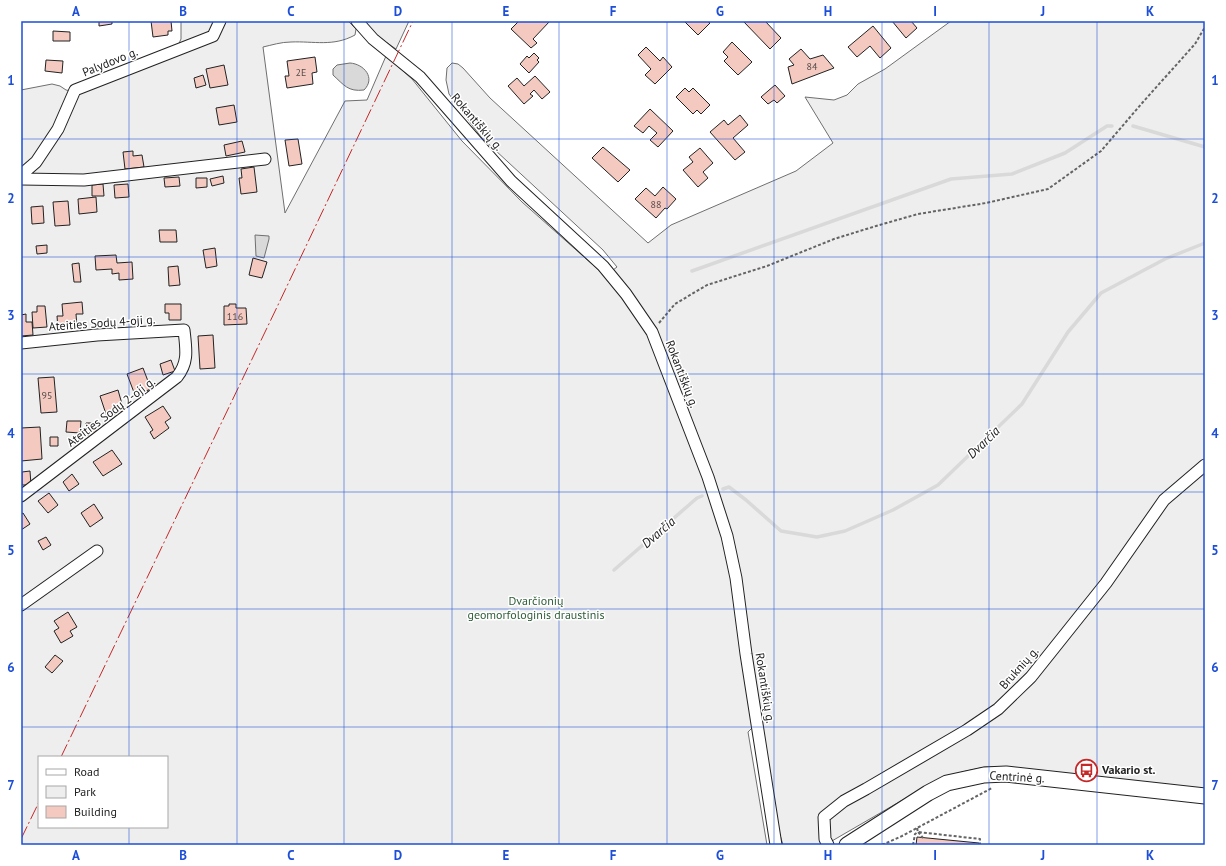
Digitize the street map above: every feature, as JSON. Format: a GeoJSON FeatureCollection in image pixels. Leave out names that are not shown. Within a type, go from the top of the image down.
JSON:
{"type":"FeatureCollection","features":[{"type":"Feature","properties":{"kind":"main road","name":"Centrinė g."},"geometry":{"type":"LineString","coordinates":[[847,845],[928,793],[947,783],[984,775],[1006,774],[1205,796]]}},
{"type":"Feature","properties":{"kind":"street","name":"Palydovo g."},"geometry":{"type":"LineString","coordinates":[[21,175],[36,162],[58,129],[75,90],[212,36],[220,21]]}},
{"type":"Feature","properties":{"kind":"street","name":"Rokantiškių g."},"geometry":{"type":"LineString","coordinates":[[357,21],[374,39],[420,77],[511,181],[603,266],[626,294],[652,332],[708,477],[727,536],[736,578],[746,654],[776,845]]}},
{"type":"Feature","properties":{"kind":"street"},"geometry":{"type":"LineString","coordinates":[[21,179],[84,180],[265,159]]}},
{"type":"Feature","properties":{"kind":"street","name":"Ateities Sodų 4-oji g."},"geometry":{"type":"LineString","coordinates":[[21,343],[97,335],[184,330]]}},
{"type":"Feature","properties":{"kind":"street","name":"Ateities Sodų 2-oji g."},"geometry":{"type":"LineString","coordinates":[[21,496],[182,372],[186,361],[184,330]]}},
{"type":"Feature","properties":{"kind":"street","name":"Bruknių g."},"geometry":{"type":"LineString","coordinates":[[828,845],[825,839],[824,818],[834,809],[844,801],[967,730],[998,709],[1031,677],[1106,583],[1164,500],[1205,465]]}},
{"type":"Feature","properties":{"kind":"street"},"geometry":{"type":"LineString","coordinates":[[21,605],[97,551]]}},
{"type":"Feature","properties":{"kind":"path"},"geometry":{"type":"LineString","coordinates":[[652,332],[675,304],[707,285],[767,266],[834,239],[918,214],[986,204],[1048,189],[1101,151],[1195,44],[1205,27]]}},
{"type":"Feature","properties":{"kind":"path"},"geometry":{"type":"LineString","coordinates":[[882,845],[996,787]]}},
{"type":"Feature","properties":{"kind":"path"},"geometry":{"type":"LineString","coordinates":[[917,828],[918,832],[923,838]]}},
{"type":"Feature","properties":{"kind":"path"},"geometry":{"type":"LineString","coordinates":[[913,845],[915,834],[918,832]]}},
{"type":"Feature","properties":{"kind":"path"},"geometry":{"type":"LineString","coordinates":[[918,832],[980,839],[980,845]]}},
{"type":"Feature","properties":{"kind":"green space","name":"Dvarčionių geomorfologinis draustinis"},"geometry":{"type":"Polygon","coordinates":[[[181,21],[348,21],[356,29],[355,35],[347,39],[323,43],[287,42],[263,47],[285,213],[345,101],[367,100],[386,56],[412,79],[462,141],[522,202],[605,276],[617,267],[603,250],[481,137],[449,94],[446,80],[447,68],[452,63],[458,64],[463,68],[490,98],[648,243],[671,225],[796,171],[833,143],[805,97],[834,100],[847,95],[858,84],[885,69],[951,21],[1205,21],[1205,791],[1010,767],[985,767],[962,772],[940,780],[825,845],[783,845],[778,828],[760,720],[748,732],[767,845],[21,845],[21,90],[52,84],[60,86],[66,90],[81,93],[173,56],[181,39],[181,21]]]}},
{"type":"Feature","properties":{"kind":"green space"},"geometry":{"type":"Polygon","coordinates":[[[362,21],[409,21],[396,49],[377,36],[362,21]]]}},
{"type":"Feature","properties":{"kind":"shaded area"},"geometry":{"type":"Polygon","coordinates":[[[350,63],[360,66],[367,72],[369,81],[364,90],[350,89],[343,85],[333,75],[333,69],[337,65],[350,63]]]}},
{"type":"Feature","properties":{"kind":"shaded area"},"geometry":{"type":"Polygon","coordinates":[[[255,235],[269,236],[264,258],[256,256],[255,235]]]}},
{"type":"Feature","properties":{"kind":"building"},"geometry":{"type":"Polygon","coordinates":[[[99,21],[112,21],[112,24],[99,26],[99,21]]]}},
{"type":"Feature","properties":{"kind":"building"},"geometry":{"type":"Polygon","coordinates":[[[151,21],[171,21],[172,31],[168,31],[168,35],[153,37],[151,21]]]}},
{"type":"Feature","properties":{"kind":"building"},"geometry":{"type":"Polygon","coordinates":[[[519,21],[550,21],[533,39],[537,43],[531,48],[511,29],[519,21]]]}},
{"type":"Feature","properties":{"kind":"building"},"geometry":{"type":"Polygon","coordinates":[[[684,21],[707,21],[710,23],[698,35],[684,21]]]}},
{"type":"Feature","properties":{"kind":"building"},"geometry":{"type":"Polygon","coordinates":[[[743,21],[765,21],[781,38],[770,49],[743,21]]]}},
{"type":"Feature","properties":{"kind":"building"},"geometry":{"type":"Polygon","coordinates":[[[892,21],[911,21],[917,28],[906,38],[892,21]]]}},
{"type":"Feature","properties":{"kind":"building"},"geometry":{"type":"Polygon","coordinates":[[[873,26],[891,48],[880,58],[870,46],[857,57],[848,47],[873,26]]]}},
{"type":"Feature","properties":{"kind":"building"},"geometry":{"type":"Polygon","coordinates":[[[53,31],[70,32],[70,41],[53,41],[53,31]]]}},
{"type":"Feature","properties":{"kind":"building"},"geometry":{"type":"Polygon","coordinates":[[[732,42],[752,62],[738,75],[724,61],[728,57],[723,52],[732,42]]]}},
{"type":"Feature","properties":{"kind":"building"},"geometry":{"type":"Polygon","coordinates":[[[646,47],[660,61],[663,57],[672,67],[655,84],[645,75],[651,69],[638,55],[646,47]]]}},
{"type":"Feature","properties":{"kind":"building"},"geometry":{"type":"Polygon","coordinates":[[[801,49],[810,59],[823,55],[834,68],[792,84],[788,67],[794,65],[789,59],[801,49]]]}},
{"type":"Feature","properties":{"kind":"building"},"geometry":{"type":"Polygon","coordinates":[[[534,53],[539,58],[537,60],[539,62],[529,73],[520,64],[527,56],[529,58],[534,53]]]}},
{"type":"Feature","properties":{"kind":"building"},"geometry":{"type":"Polygon","coordinates":[[[315,57],[317,72],[312,73],[313,84],[287,88],[285,76],[289,76],[287,61],[315,57]]]}},
{"type":"Feature","properties":{"kind":"building"},"geometry":{"type":"Polygon","coordinates":[[[46,60],[63,61],[62,73],[45,71],[46,60]]]}},
{"type":"Feature","properties":{"kind":"building"},"geometry":{"type":"Polygon","coordinates":[[[224,65],[228,85],[210,88],[206,69],[224,65]]]}},
{"type":"Feature","properties":{"kind":"building"},"geometry":{"type":"Polygon","coordinates":[[[203,75],[206,85],[196,88],[194,78],[203,75]]]}},
{"type":"Feature","properties":{"kind":"building"},"geometry":{"type":"Polygon","coordinates":[[[535,76],[550,92],[542,99],[534,90],[530,94],[533,96],[524,104],[508,86],[517,78],[524,86],[535,76]]]}},
{"type":"Feature","properties":{"kind":"building"},"geometry":{"type":"Polygon","coordinates":[[[775,85],[785,96],[777,103],[774,100],[768,104],[761,97],[775,85]]]}},
{"type":"Feature","properties":{"kind":"building"},"geometry":{"type":"Polygon","coordinates":[[[685,88],[689,92],[693,88],[710,105],[701,114],[697,110],[693,114],[676,97],[685,88]]]}},
{"type":"Feature","properties":{"kind":"building"},"geometry":{"type":"Polygon","coordinates":[[[234,105],[237,122],[219,125],[216,108],[234,105]]]}},
{"type":"Feature","properties":{"kind":"building"},"geometry":{"type":"Polygon","coordinates":[[[650,109],[673,131],[658,147],[650,140],[657,133],[649,126],[643,133],[634,126],[650,109]]]}},
{"type":"Feature","properties":{"kind":"building"},"geometry":{"type":"Polygon","coordinates":[[[740,115],[748,125],[733,138],[745,152],[735,160],[710,132],[724,120],[728,125],[740,115]]]}},
{"type":"Feature","properties":{"kind":"building"},"geometry":{"type":"Polygon","coordinates":[[[298,139],[302,164],[289,166],[285,140],[298,139]]]}},
{"type":"Feature","properties":{"kind":"building"},"geometry":{"type":"Polygon","coordinates":[[[242,141],[245,152],[226,156],[224,145],[242,141]]]}},
{"type":"Feature","properties":{"kind":"building"},"geometry":{"type":"Polygon","coordinates":[[[603,147],[630,170],[618,182],[592,158],[603,147]]]}},
{"type":"Feature","properties":{"kind":"building"},"geometry":{"type":"Polygon","coordinates":[[[700,148],[713,163],[703,172],[708,178],[698,187],[683,170],[693,162],[689,157],[700,148]]]}},
{"type":"Feature","properties":{"kind":"building"},"geometry":{"type":"Polygon","coordinates":[[[133,151],[133,156],[142,155],[144,167],[125,169],[123,152],[133,151]]]}},
{"type":"Feature","properties":{"kind":"building"},"geometry":{"type":"Polygon","coordinates":[[[254,167],[257,192],[241,194],[239,178],[242,178],[241,169],[254,167]]]}},
{"type":"Feature","properties":{"kind":"building"},"geometry":{"type":"Polygon","coordinates":[[[223,176],[224,183],[212,186],[210,179],[223,176]]]}},
{"type":"Feature","properties":{"kind":"building"},"geometry":{"type":"Polygon","coordinates":[[[179,177],[180,186],[165,187],[164,178],[179,177]]]}},
{"type":"Feature","properties":{"kind":"building"},"geometry":{"type":"Polygon","coordinates":[[[196,178],[207,178],[207,187],[196,188],[196,178]]]}},
{"type":"Feature","properties":{"kind":"building"},"geometry":{"type":"Polygon","coordinates":[[[103,184],[104,196],[92,196],[92,185],[103,184]]]}},
{"type":"Feature","properties":{"kind":"building"},"geometry":{"type":"Polygon","coordinates":[[[128,184],[129,197],[115,198],[114,185],[128,184]]]}},
{"type":"Feature","properties":{"kind":"building"},"geometry":{"type":"Polygon","coordinates":[[[663,187],[676,199],[656,218],[635,199],[646,188],[655,196],[663,187]]]}},
{"type":"Feature","properties":{"kind":"building"},"geometry":{"type":"Polygon","coordinates":[[[96,197],[97,212],[79,214],[78,199],[96,197]]]}},
{"type":"Feature","properties":{"kind":"building"},"geometry":{"type":"Polygon","coordinates":[[[68,201],[70,225],[55,226],[53,202],[68,201]]]}},
{"type":"Feature","properties":{"kind":"building"},"geometry":{"type":"Polygon","coordinates":[[[43,206],[44,223],[32,224],[31,207],[43,206]]]}},
{"type":"Feature","properties":{"kind":"building"},"geometry":{"type":"Polygon","coordinates":[[[159,230],[176,230],[177,242],[160,242],[159,230]]]}},
{"type":"Feature","properties":{"kind":"building"},"geometry":{"type":"Polygon","coordinates":[[[47,245],[47,253],[37,254],[36,246],[47,245]]]}},
{"type":"Feature","properties":{"kind":"building"},"geometry":{"type":"Polygon","coordinates":[[[215,248],[217,266],[206,268],[203,250],[215,248]]]}},
{"type":"Feature","properties":{"kind":"building"},"geometry":{"type":"Polygon","coordinates":[[[116,255],[117,263],[132,262],[133,279],[119,280],[119,273],[112,274],[112,269],[96,270],[95,256],[116,255]]]}},
{"type":"Feature","properties":{"kind":"building"},"geometry":{"type":"Polygon","coordinates":[[[253,258],[267,262],[262,278],[249,275],[253,258]]]}},
{"type":"Feature","properties":{"kind":"building"},"geometry":{"type":"Polygon","coordinates":[[[79,263],[81,282],[74,282],[72,264],[79,263]]]}},
{"type":"Feature","properties":{"kind":"building"},"geometry":{"type":"Polygon","coordinates":[[[178,266],[180,285],[169,286],[168,267],[178,266]]]}},
{"type":"Feature","properties":{"kind":"building"},"geometry":{"type":"Polygon","coordinates":[[[82,302],[83,314],[76,314],[77,327],[58,329],[57,316],[63,316],[62,304],[82,302]]]}},
{"type":"Feature","properties":{"kind":"building"},"geometry":{"type":"Polygon","coordinates":[[[165,304],[181,304],[181,320],[169,320],[169,313],[165,313],[165,304]]]}},
{"type":"Feature","properties":{"kind":"building"},"geometry":{"type":"Polygon","coordinates":[[[229,304],[236,304],[236,308],[246,308],[247,324],[224,325],[224,306],[229,306],[229,304]]]}},
{"type":"Feature","properties":{"kind":"building"},"geometry":{"type":"Polygon","coordinates":[[[37,306],[45,306],[47,327],[33,328],[32,312],[37,312],[37,306]]]}},
{"type":"Feature","properties":{"kind":"building"},"geometry":{"type":"Polygon","coordinates":[[[26,314],[26,322],[32,322],[33,335],[21,336],[21,315],[26,314]]]}},
{"type":"Feature","properties":{"kind":"building"},"geometry":{"type":"Polygon","coordinates":[[[213,335],[215,368],[200,369],[198,336],[213,335]]]}},
{"type":"Feature","properties":{"kind":"building"},"geometry":{"type":"Polygon","coordinates":[[[171,360],[175,371],[163,375],[160,364],[171,360]]]}},
{"type":"Feature","properties":{"kind":"building"},"geometry":{"type":"Polygon","coordinates":[[[143,368],[151,389],[135,395],[127,374],[143,368]]]}},
{"type":"Feature","properties":{"kind":"building"},"geometry":{"type":"Polygon","coordinates":[[[54,377],[57,412],[41,413],[38,378],[54,377]]]}},
{"type":"Feature","properties":{"kind":"building"},"geometry":{"type":"Polygon","coordinates":[[[118,390],[124,411],[107,417],[100,396],[118,390]]]}},
{"type":"Feature","properties":{"kind":"building"},"geometry":{"type":"Polygon","coordinates":[[[163,406],[171,418],[165,422],[169,428],[154,439],[150,432],[153,430],[145,417],[163,406]]]}},
{"type":"Feature","properties":{"kind":"building"},"geometry":{"type":"Polygon","coordinates":[[[67,421],[81,421],[80,433],[66,432],[67,421]]]}},
{"type":"Feature","properties":{"kind":"building"},"geometry":{"type":"Polygon","coordinates":[[[86,423],[96,423],[96,435],[86,435],[86,423]]]}},
{"type":"Feature","properties":{"kind":"building"},"geometry":{"type":"Polygon","coordinates":[[[40,427],[42,459],[21,461],[21,428],[40,427]]]}},
{"type":"Feature","properties":{"kind":"building"},"geometry":{"type":"Polygon","coordinates":[[[50,437],[58,437],[58,446],[50,446],[50,437]]]}},
{"type":"Feature","properties":{"kind":"building"},"geometry":{"type":"Polygon","coordinates":[[[112,450],[122,464],[103,476],[93,462],[112,450]]]}},
{"type":"Feature","properties":{"kind":"building"},"geometry":{"type":"Polygon","coordinates":[[[30,471],[31,485],[22,485],[22,472],[30,471]]]}},
{"type":"Feature","properties":{"kind":"building"},"geometry":{"type":"Polygon","coordinates":[[[72,474],[79,484],[69,491],[63,482],[72,474]]]}},
{"type":"Feature","properties":{"kind":"building"},"geometry":{"type":"Polygon","coordinates":[[[49,493],[58,505],[48,513],[38,501],[49,493]]]}},
{"type":"Feature","properties":{"kind":"building"},"geometry":{"type":"Polygon","coordinates":[[[94,504],[103,518],[90,527],[81,513],[94,504]]]}},
{"type":"Feature","properties":{"kind":"building"},"geometry":{"type":"Polygon","coordinates":[[[23,513],[30,524],[21,530],[21,514],[23,513]]]}},
{"type":"Feature","properties":{"kind":"building"},"geometry":{"type":"Polygon","coordinates":[[[46,537],[51,545],[43,550],[38,541],[46,537]]]}},
{"type":"Feature","properties":{"kind":"building"},"geometry":{"type":"Polygon","coordinates":[[[68,612],[77,627],[70,631],[73,636],[61,643],[54,631],[59,628],[54,621],[68,612]]]}},
{"type":"Feature","properties":{"kind":"building"},"geometry":{"type":"Polygon","coordinates":[[[55,655],[63,661],[52,673],[45,667],[55,655]]]}},
{"type":"Feature","properties":{"kind":"building"},"geometry":{"type":"Polygon","coordinates":[[[917,837],[979,843],[979,845],[916,845],[917,837]]]}},
{"type":"Feature","properties":{"kind":"waterway"},"geometry":{"type":"LineString","coordinates":[[692,271],[951,179],[1012,174],[1065,153],[1107,126],[1112,126]]}},
{"type":"Feature","properties":{"kind":"waterway"},"geometry":{"type":"LineString","coordinates":[[1133,126],[1205,147]]}},
{"type":"Feature","properties":{"kind":"waterway","name":"Dvarčia"},"geometry":{"type":"LineString","coordinates":[[723,489],[729,487],[781,531],[817,537],[845,531],[893,510],[938,485],[1022,404],[1068,332],[1101,293],[1165,259],[1205,243]]}},
{"type":"Feature","properties":{"kind":"waterway","name":"Dvarčia"},"geometry":{"type":"LineString","coordinates":[[614,570],[697,498],[702,496]]}},
{"type":"Feature","properties":{"kind":"power"},"geometry":{"type":"LineString","coordinates":[[61,756],[413,21]]}},
{"type":"Feature","properties":{"kind":"power"},"geometry":{"type":"LineString","coordinates":[[21,839],[38,804]]}},
{"type":"Feature","properties":{"kind":"place","name":"Vakario st."},"geometry":{"type":"Point","coordinates":[1086,770]}}]}
